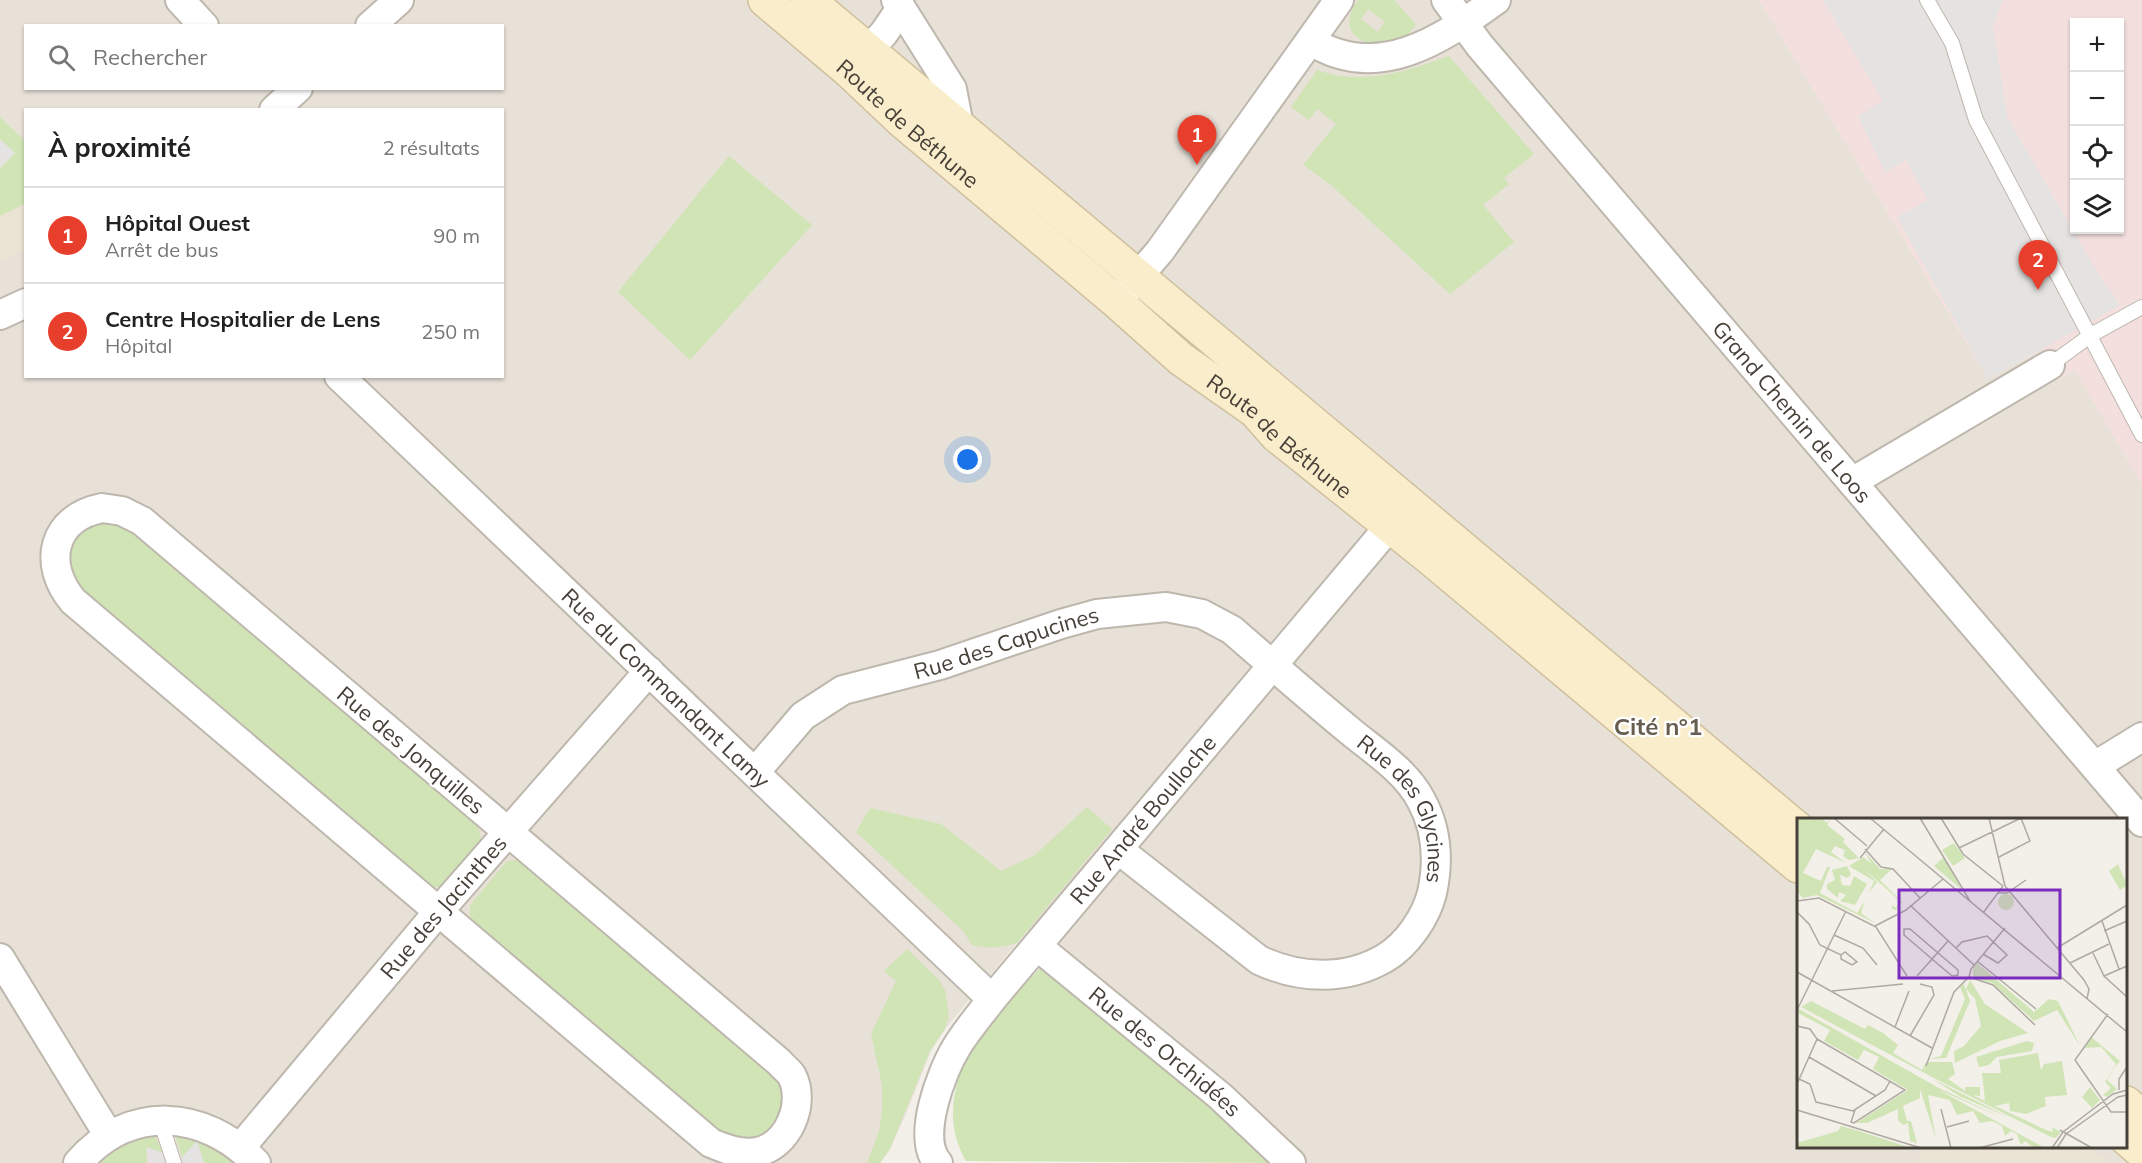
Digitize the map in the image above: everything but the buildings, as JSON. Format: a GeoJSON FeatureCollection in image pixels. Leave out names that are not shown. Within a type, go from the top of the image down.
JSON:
{"type":"FeatureCollection","features":[{"type":"Feature","properties":{"kind":"main road","name":"Route de Béthune"},"geometry":{"type":"LineString","coordinates":[[765,0],[959,126],[1127,290],[1181,358],[1255,411],[1276,435],[1399,515],[1797,828]]}},
{"type":"Feature","properties":{"kind":"main road","name":"Route de Béthune"},"geometry":{"type":"LineString","coordinates":[[808,0],[939,152],[1127,290]]}},
{"type":"Feature","properties":{"kind":"main road","name":"Route de Béthune"},"geometry":{"type":"LineString","coordinates":[[1399,515],[1797,865]]}},
{"type":"Feature","properties":{"kind":"main road"},"geometry":{"type":"LineString","coordinates":[[2127,1104],[2142,1117]]}},
{"type":"Feature","properties":{"kind":"main road"},"geometry":{"type":"LineString","coordinates":[[2127,1139],[2142,1152]]}},
{"type":"Feature","properties":{"kind":"street"},"geometry":{"type":"LineString","coordinates":[[180,0],[202,24]]}},
{"type":"Feature","properties":{"kind":"street"},"geometry":{"type":"LineString","coordinates":[[372,24],[399,0]]}},
{"type":"Feature","properties":{"kind":"street"},"geometry":{"type":"LineString","coordinates":[[1127,290],[1160,250],[1339,0]]}},
{"type":"Feature","properties":{"kind":"street"},"geometry":{"type":"LineString","coordinates":[[1311,41],[1329,52],[1348,57],[1392,56],[1439,38],[1454,11],[1496,0]]}},
{"type":"Feature","properties":{"kind":"street"},"geometry":{"type":"LineString","coordinates":[[859,61],[898,4],[952,89],[959,126],[939,152]]}},
{"type":"Feature","properties":{"kind":"street","name":"Grand Chemin de Loos"},"geometry":{"type":"LineString","coordinates":[[1454,11],[2142,822]]}},
{"type":"Feature","properties":{"kind":"street"},"geometry":{"type":"LineString","coordinates":[[0,315],[24,304]]}},
{"type":"Feature","properties":{"kind":"street"},"geometry":{"type":"LineString","coordinates":[[1852,482],[2050,365]]}},
{"type":"Feature","properties":{"kind":"street","name":"Rue du Commandant Lamy"},"geometry":{"type":"LineString","coordinates":[[341,378],[756,771],[992,999]]}},
{"type":"Feature","properties":{"kind":"street","name":"Rue des Jonquilles"},"geometry":{"type":"LineString","coordinates":[[102,508],[122,511],[142,521],[791,1075],[797,1100],[794,1116],[786,1133],[773,1145],[757,1152],[727,1150],[711,1143],[438,912],[73,601],[62,588],[57,575],[55,553],[58,538],[68,523],[84,511],[102,508]]}},
{"type":"Feature","properties":{"kind":"street","name":"Rue André Boulloche"},"geometry":{"type":"LineString","coordinates":[[933,1162],[930,1124],[943,1075],[957,1045],[992,999],[1399,515]]}},
{"type":"Feature","properties":{"kind":"street","name":"Rue des Capucines"},"geometry":{"type":"LineString","coordinates":[[756,771],[803,716],[843,690],[940,665],[1097,614],[1166,607],[1202,614],[1232,630],[1273,667]]}},
{"type":"Feature","properties":{"kind":"street","name":"Rue des Glycines"},"geometry":{"type":"LineString","coordinates":[[1119,849],[1259,960],[1277,969],[1318,976],[1344,974],[1366,968],[1387,957],[1404,942],[1420,922],[1430,901],[1434,883],[1436,860],[1431,819],[1407,779],[1273,667]]}},
{"type":"Feature","properties":{"kind":"street","name":"Rue des Jacinthes"},"geometry":{"type":"LineString","coordinates":[[248,1155],[438,912],[649,671]]}},
{"type":"Feature","properties":{"kind":"street"},"geometry":{"type":"LineString","coordinates":[[2095,766],[2142,737]]}},
{"type":"Feature","properties":{"kind":"street","name":"Rue des Orchidées"},"geometry":{"type":"LineString","coordinates":[[1037,946],[1220,1096],[1290,1163]]}},
{"type":"Feature","properties":{"kind":"street"},"geometry":{"type":"LineString","coordinates":[[0,958],[109,1136]]}},
{"type":"Feature","properties":{"kind":"street"},"geometry":{"type":"LineString","coordinates":[[78,1163],[109,1136],[134,1125],[160,1120],[203,1126],[223,1135],[248,1155]]}},
{"type":"Feature","properties":{"kind":"lane"},"geometry":{"type":"LineString","coordinates":[[1927,0],[1952,43],[1976,120],[2142,435]]}},
{"type":"Feature","properties":{"kind":"lane"},"geometry":{"type":"LineString","coordinates":[[2050,365],[2091,335],[2142,307]]}},
{"type":"Feature","properties":{"kind":"lane"},"geometry":{"type":"LineString","coordinates":[[160,1120],[174,1163]]}},
{"type":"Feature","properties":{"kind":"shaded area"},"geometry":{"type":"Polygon","coordinates":[[[0,0],[1759,0],[1988,379],[2042,350],[2058,380],[2075,369],[2142,485],[2142,1163],[1305,1163],[1220,1086],[1028,930],[945,1029],[931,1051],[906,1114],[890,1149],[880,1163],[0,1163],[0,260],[24,249],[24,378],[504,378],[504,108],[24,108],[24,141],[0,117],[0,0]]]}},
{"type":"Feature","properties":{"kind":"shaded area"},"geometry":{"type":"Polygon","coordinates":[[[1759,0],[2142,0],[2142,485],[2075,370],[2058,380],[2042,350],[1988,379],[1759,0]]]}},
{"type":"Feature","properties":{"kind":"shaded area"},"geometry":{"type":"Polygon","coordinates":[[[1823,0],[2003,0],[1993,25],[2007,117],[2070,226],[2070,234],[2075,234],[2120,305],[1988,379],[1897,217],[1928,200],[1906,160],[1885,172],[1858,116],[1883,101],[1823,0]]]}},
{"type":"Feature","properties":{"kind":"shaded area"},"geometry":{"type":"Polygon","coordinates":[[[0,117],[24,140],[24,249],[0,260],[0,117]]]}},
{"type":"Feature","properties":{"kind":"shaded area"},"geometry":{"type":"Polygon","coordinates":[[[0,139],[15,153],[0,168],[0,139]]]}},
{"type":"Feature","properties":{"kind":"shaded area"},"geometry":{"type":"Polygon","coordinates":[[[197,1141],[204,1163],[176,1163],[182,1157],[197,1141]]]}},
{"type":"Feature","properties":{"kind":"shaded area"},"geometry":{"type":"Polygon","coordinates":[[[146,1147],[172,1156],[174,1163],[150,1163],[146,1147]]]}},
{"type":"Feature","properties":{"kind":"shaded area"},"geometry":{"type":"Polygon","coordinates":[[[1926,1148],[2089,1148],[2108,1163],[1914,1163],[1926,1148]]]}},
{"type":"Feature","properties":{"kind":"green space"},"geometry":{"type":"Polygon","coordinates":[[[1358,0],[1394,0],[1416,24],[1406,35],[1393,42],[1380,44],[1356,37],[1350,28],[1350,15],[1358,0]],[[1368,9],[1361,19],[1378,32],[1385,22],[1368,9]]]}},
{"type":"Feature","properties":{"kind":"green space"},"geometry":{"type":"Polygon","coordinates":[[[1449,56],[1534,154],[1504,178],[1509,184],[1483,205],[1514,242],[1450,294],[1331,185],[1303,165],[1336,124],[1317,109],[1309,120],[1291,107],[1317,70],[1334,75],[1368,77],[1400,72],[1449,56]]]}},
{"type":"Feature","properties":{"kind":"green space"},"geometry":{"type":"Polygon","coordinates":[[[0,117],[24,140],[24,204],[0,216],[0,168],[15,153],[0,139],[0,117]]]}},
{"type":"Feature","properties":{"kind":"green space"},"geometry":{"type":"Polygon","coordinates":[[[729,156],[812,225],[690,360],[618,292],[729,156]]]}},
{"type":"Feature","properties":{"kind":"green space"},"geometry":{"type":"Polygon","coordinates":[[[107,521],[127,525],[477,821],[482,843],[445,887],[427,887],[77,592],[67,567],[69,546],[82,531],[107,521]]]}},
{"type":"Feature","properties":{"kind":"green space"},"geometry":{"type":"Polygon","coordinates":[[[1087,807],[1112,829],[1017,943],[1000,947],[972,945],[963,931],[856,832],[870,808],[941,824],[1001,871],[1035,855],[1087,807]]]}},
{"type":"Feature","properties":{"kind":"green space"},"geometry":{"type":"Polygon","coordinates":[[[523,859],[779,1077],[786,1109],[769,1135],[744,1142],[714,1134],[470,922],[470,905],[507,861],[523,859]]]}},
{"type":"Feature","properties":{"kind":"green space"},"geometry":{"type":"Polygon","coordinates":[[[907,949],[939,980],[945,990],[949,1015],[945,1029],[930,1051],[890,1149],[880,1163],[867,1163],[879,1131],[882,1111],[882,1085],[871,1034],[896,981],[884,971],[907,949]]]}},
{"type":"Feature","properties":{"kind":"green space"},"geometry":{"type":"Polygon","coordinates":[[[1041,967],[1217,1109],[1276,1163],[966,1161],[954,1130],[953,1114],[954,1098],[963,1066],[985,1027],[1041,967]]]}},
{"type":"Feature","properties":{"kind":"green space"},"geometry":{"type":"Polygon","coordinates":[[[174,1132],[184,1132],[242,1163],[204,1163],[197,1142],[182,1157],[174,1132]]]}},
{"type":"Feature","properties":{"kind":"green space"},"geometry":{"type":"Polygon","coordinates":[[[149,1135],[156,1138],[163,1153],[146,1147],[147,1163],[97,1163],[117,1145],[149,1135]]]}},
{"type":"Feature","properties":{"kind":"place","name":"Hôpital Ouest"},"geometry":{"type":"Point","coordinates":[1197,165]}},
{"type":"Feature","properties":{"kind":"place","name":"Centre Hospitalier de Lens"},"geometry":{"type":"Point","coordinates":[2038,290]}},
{"type":"Feature","properties":{"kind":"district","name":"Cité n°1"},"geometry":{"type":"Point","coordinates":[1658,727]}}]}
